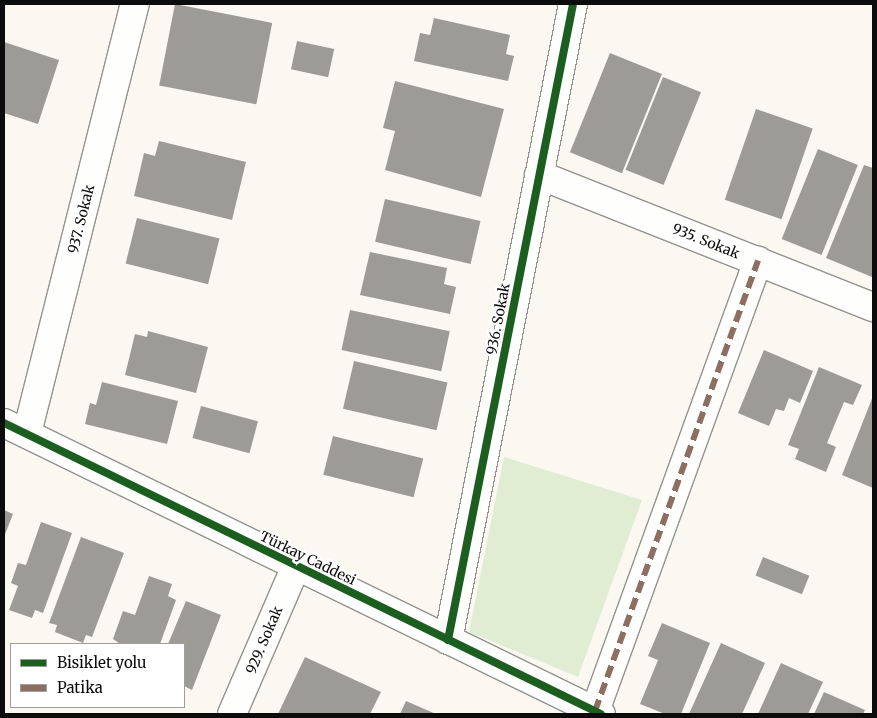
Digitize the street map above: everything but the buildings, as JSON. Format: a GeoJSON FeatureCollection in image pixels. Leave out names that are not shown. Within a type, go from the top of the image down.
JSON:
{"type":"FeatureCollection","features":[{"type":"Feature","properties":{"kind":"street","name":"937. Sokak"},"geometry":{"type":"LineString","coordinates":[[15,428],[135,4]]}},
{"type":"Feature","properties":{"kind":"street","name":"936. Sokak"},"geometry":{"type":"LineString","coordinates":[[448,640],[573,4]]}},
{"type":"Feature","properties":{"kind":"street","name":"935. Sokak"},"geometry":{"type":"LineString","coordinates":[[539,175],[873,307]]}},
{"type":"Feature","properties":{"kind":"street"},"geometry":{"type":"LineString","coordinates":[[598,713],[758,261]]}},
{"type":"Feature","properties":{"kind":"street","name":"Türkay Caddesi"},"geometry":{"type":"LineString","coordinates":[[15,428],[598,713]]}},
{"type":"Feature","properties":{"kind":"street","name":"929. Sokak"},"geometry":{"type":"LineString","coordinates":[[232,714],[296,566]]}},
{"type":"Feature","properties":{"kind":"green space"},"geometry":{"type":"Polygon","coordinates":[[[504,457],[642,500],[578,677],[469,632],[504,457]]]}},
{"type":"Feature","properties":{"kind":"marked path"},"geometry":{"type":"LineString","coordinates":[[595,711],[758,261]]}},
{"type":"Feature","properties":{"kind":"cycle path"},"geometry":{"type":"LineString","coordinates":[[448,640],[573,4]]}},
{"type":"Feature","properties":{"kind":"cycle path"},"geometry":{"type":"LineString","coordinates":[[4,423],[601,714]]}}]}
